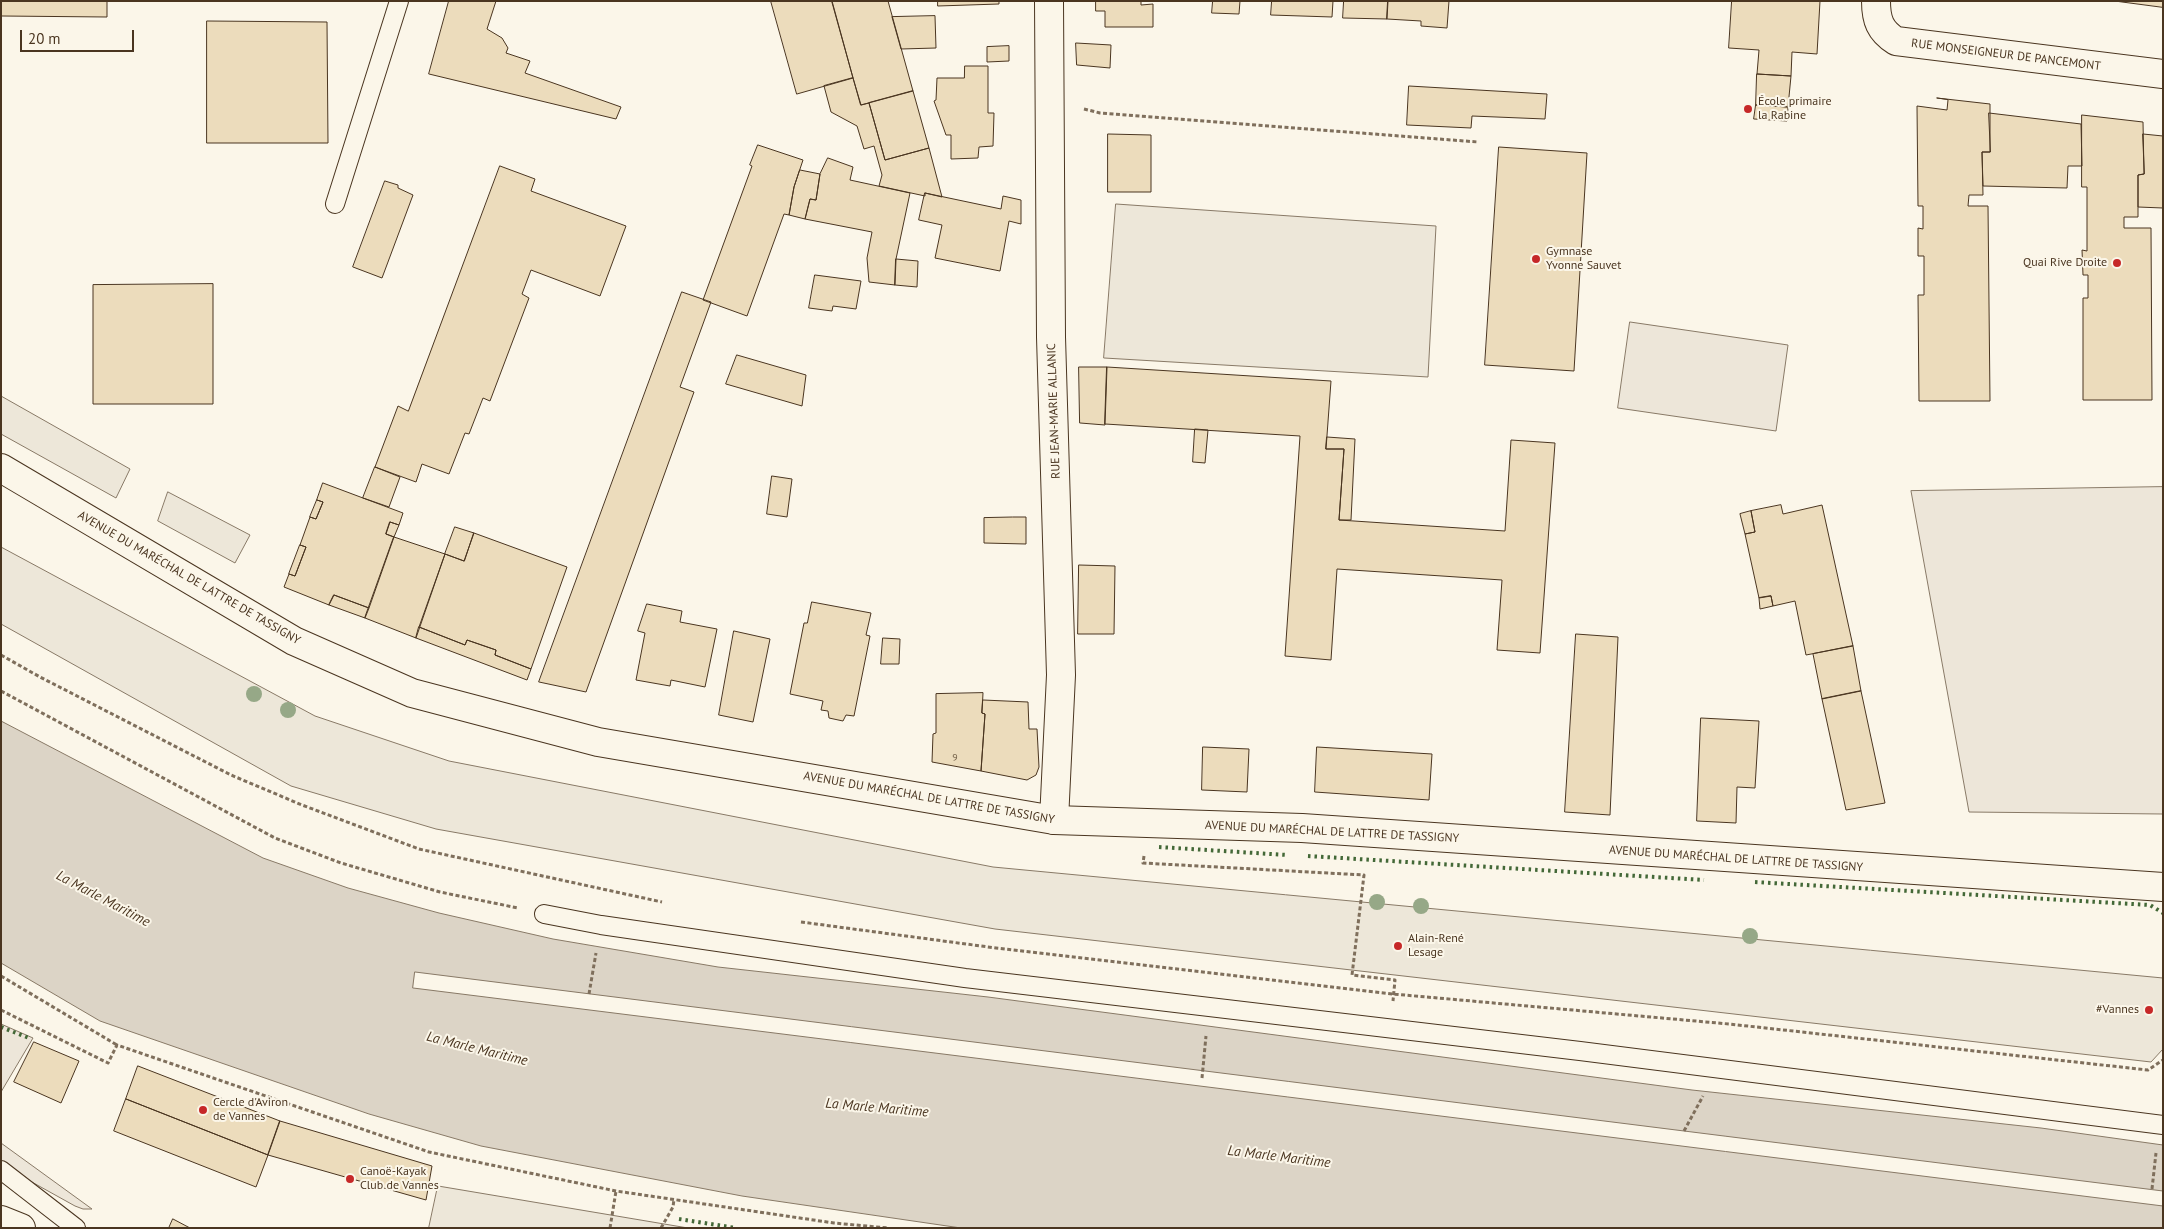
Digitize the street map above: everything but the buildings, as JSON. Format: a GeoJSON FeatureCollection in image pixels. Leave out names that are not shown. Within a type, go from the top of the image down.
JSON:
{"type":"FeatureCollection","features":[{"type":"Feature","properties":{"kind":"main road","name":"RUE JEAN-MARIE ALLANIC"},"geometry":{"type":"LineString","coordinates":[[1049,1],[1052,337],[1061,675],[1054,820]]}},
{"type":"Feature","properties":{"kind":"main road","name":"RUE MONSEIGNEUR DE PANCEMONT"},"geometry":{"type":"LineString","coordinates":[[1876,1],[1878,21],[1885,34],[1896,41],[2163,74]]}},
{"type":"Feature","properties":{"kind":"main road","name":"AVENUE DU MARÉCHAL DE LATTRE DE TASSIGNY"},"geometry":{"type":"LineString","coordinates":[[1,468],[294,641],[412,693],[598,742],[1054,820],[1302,828],[2161,888]]}},
{"type":"Feature","properties":{"kind":"main road"},"geometry":{"type":"LineString","coordinates":[[1,1220],[21,1228]]}},
{"type":"Feature","properties":{"kind":"lane"},"geometry":{"type":"LineString","coordinates":[[335,204],[398,1]]}},
{"type":"Feature","properties":{"kind":"lane"},"geometry":{"type":"LineString","coordinates":[[544,914],[601,925],[965,978],[2161,1125]]}},
{"type":"Feature","properties":{"kind":"lane"},"geometry":{"type":"LineString","coordinates":[[1,1170],[76,1228]]}},
{"type":"Feature","properties":{"kind":"path"},"geometry":{"type":"LineString","coordinates":[[1089,109],[1110,113],[1478,142]]}},
{"type":"Feature","properties":{"kind":"path"},"geometry":{"type":"LineString","coordinates":[[1,656],[48,682],[231,774],[302,805],[419,849],[670,904]]}},
{"type":"Feature","properties":{"kind":"path"},"geometry":{"type":"LineString","coordinates":[[1,691],[276,838],[341,864],[440,892],[544,914]]}},
{"type":"Feature","properties":{"kind":"path"},"geometry":{"type":"LineString","coordinates":[[1145,823],[1143,863],[1364,875],[1352,975],[1396,980],[1390,1029]]}},
{"type":"Feature","properties":{"kind":"path"},"geometry":{"type":"LineString","coordinates":[[798,922],[996,948],[1393,994],[1729,1024],[2148,1070],[2163,1060]]}},
{"type":"Feature","properties":{"kind":"path"},"geometry":{"type":"LineString","coordinates":[[589,994],[601,925]]}},
{"type":"Feature","properties":{"kind":"path"},"geometry":{"type":"LineString","coordinates":[[1,976],[117,1045],[429,1152],[616,1191],[834,1223],[888,1228]]}},
{"type":"Feature","properties":{"kind":"path"},"geometry":{"type":"LineString","coordinates":[[1202,1078],[1209,1007]]}},
{"type":"Feature","properties":{"kind":"path"},"geometry":{"type":"LineString","coordinates":[[1,1010],[108,1063],[117,1045]]}},
{"type":"Feature","properties":{"kind":"path"},"geometry":{"type":"LineString","coordinates":[[1684,1131],[1717,1069]]}},
{"type":"Feature","properties":{"kind":"path"},"geometry":{"type":"LineString","coordinates":[[2152,1189],[2161,1125]]}},
{"type":"Feature","properties":{"kind":"path"},"geometry":{"type":"LineString","coordinates":[[610,1228],[616,1191]]}},
{"type":"Feature","properties":{"kind":"path"},"geometry":{"type":"LineString","coordinates":[[661,1228],[673,1207],[674,1199]]}},
{"type":"Feature","properties":{"kind":"shaded area"},"geometry":{"type":"Polygon","coordinates":[[[1116,204],[1436,226],[1428,377],[1104,358],[1116,204]]]}},
{"type":"Feature","properties":{"kind":"shaded area"},"geometry":{"type":"Polygon","coordinates":[[[1630,322],[1788,345],[1776,431],[1618,408],[1630,322]]]}},
{"type":"Feature","properties":{"kind":"shaded area"},"geometry":{"type":"Polygon","coordinates":[[[1,396],[130,469],[116,498],[1,434],[1,396]]]}},
{"type":"Feature","properties":{"kind":"shaded area"},"geometry":{"type":"Polygon","coordinates":[[[2163,487],[2163,814],[1969,812],[1911,491],[2163,487]]]}},
{"type":"Feature","properties":{"kind":"shaded area"},"geometry":{"type":"Polygon","coordinates":[[[168,492],[250,535],[235,563],[158,521],[168,492]]]}},
{"type":"Feature","properties":{"kind":"shaded area"},"geometry":{"type":"Polygon","coordinates":[[[1,547],[315,716],[449,761],[993,867],[2163,978],[2163,1049],[2151,1062],[995,929],[436,829],[291,786],[1,624],[1,547]]]}},
{"type":"Feature","properties":{"kind":"shaded area"},"geometry":{"type":"Polygon","coordinates":[[[1,1024],[33,1038],[1,1092],[1,1024]]]}},
{"type":"Feature","properties":{"kind":"shaded area"},"geometry":{"type":"Polygon","coordinates":[[[1,1143],[92,1209],[83,1209],[75,1206],[30,1181],[1,1162],[1,1143]]]}},
{"type":"Feature","properties":{"kind":"shaded area"},"geometry":{"type":"Polygon","coordinates":[[[438,1186],[688,1228],[429,1228],[438,1186]]]}},
{"type":"Feature","properties":{"kind":"water","name":"La Marle Maritime"},"geometry":{"type":"Polygon","coordinates":[[[1,721],[263,858],[348,888],[439,913],[553,939],[718,967],[988,997],[1692,1090],[2041,1128],[2163,1145],[2163,1228],[961,1228],[742,1196],[481,1146],[369,1114],[100,1021],[1,963],[1,721]]]}},
{"type":"Feature","properties":{"kind":"pier"},"geometry":{"type":"Polygon","coordinates":[[[415,972],[2163,1191],[2163,1206],[413,988],[415,972]]]}},
{"type":"Feature","properties":{"kind":"hedge"},"geometry":{"type":"LineString","coordinates":[[1159,847],[1287,855]]}},
{"type":"Feature","properties":{"kind":"hedge"},"geometry":{"type":"LineString","coordinates":[[1308,856],[1704,880]]}},
{"type":"Feature","properties":{"kind":"hedge"},"geometry":{"type":"LineString","coordinates":[[1755,882],[2150,905],[2163,913]]}},
{"type":"Feature","properties":{"kind":"hedge"},"geometry":{"type":"LineString","coordinates":[[1,1027],[29,1038]]}},
{"type":"Feature","properties":{"kind":"hedge"},"geometry":{"type":"LineString","coordinates":[[679,1219],[736,1228]]}},
{"type":"Feature","properties":{"kind":"place","name":"École primaire la Rabine"},"geometry":{"type":"Point","coordinates":[1748,109]}},
{"type":"Feature","properties":{"kind":"place","name":"Gymnase Yvonne Sauvet"},"geometry":{"type":"Point","coordinates":[1536,259]}},
{"type":"Feature","properties":{"kind":"place","name":"Quai Rive Droite"},"geometry":{"type":"Point","coordinates":[2117,263]}},
{"type":"Feature","properties":{"kind":"place","name":"Alain-René Lesage"},"geometry":{"type":"Point","coordinates":[1398,946]}},
{"type":"Feature","properties":{"kind":"place","name":"#Vannes"},"geometry":{"type":"Point","coordinates":[2149,1010]}},
{"type":"Feature","properties":{"kind":"place","name":"Cercle d'Aviron de Vannes"},"geometry":{"type":"Point","coordinates":[203,1110]}},
{"type":"Feature","properties":{"kind":"place","name":"Canoë-Kayak Club de Vannes"},"geometry":{"type":"Point","coordinates":[350,1179]}}]}
